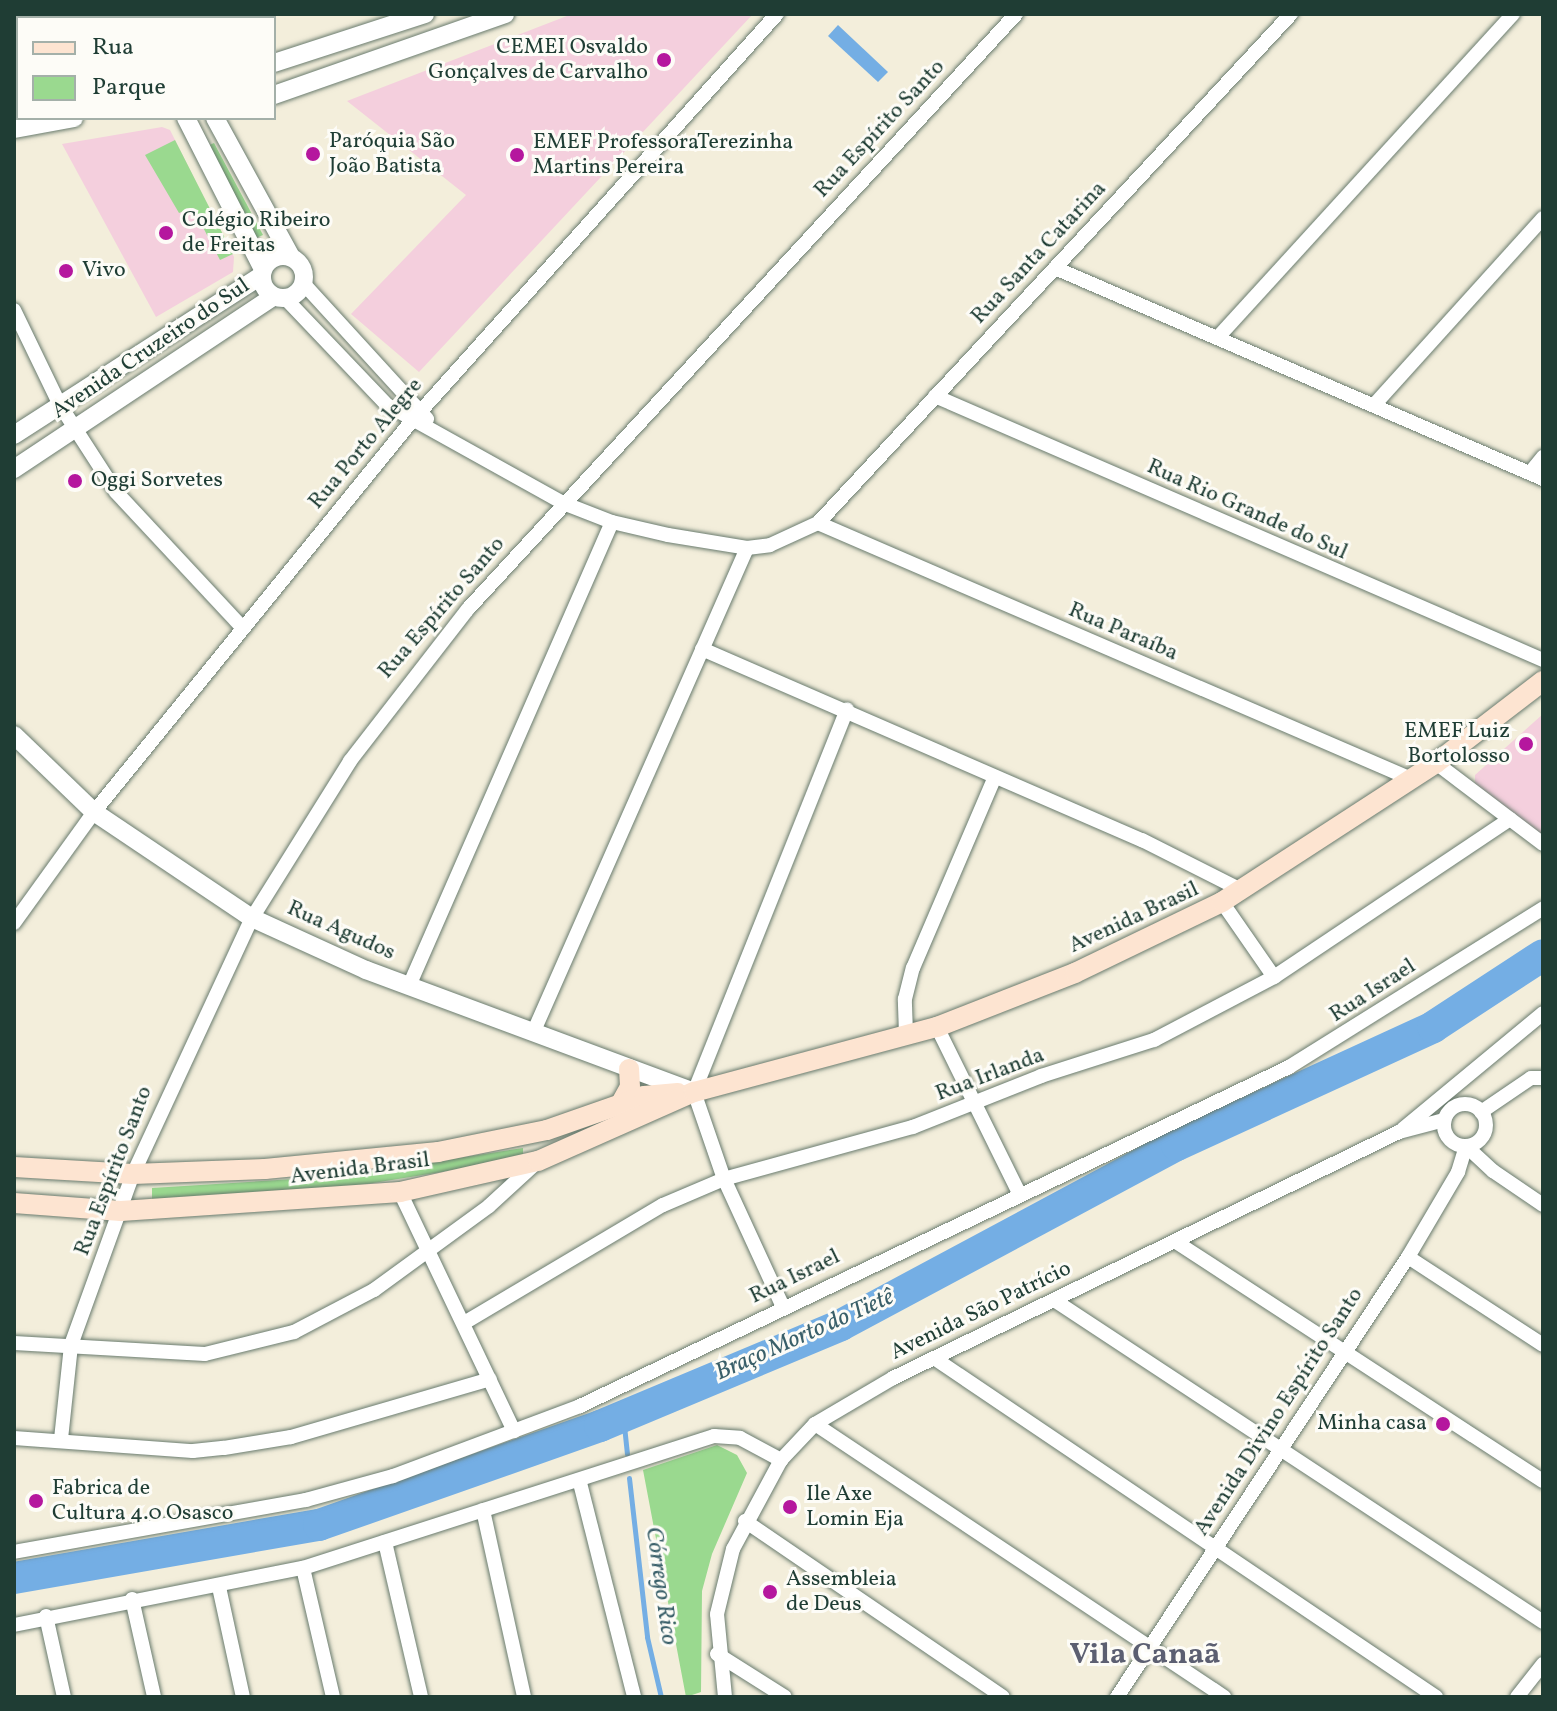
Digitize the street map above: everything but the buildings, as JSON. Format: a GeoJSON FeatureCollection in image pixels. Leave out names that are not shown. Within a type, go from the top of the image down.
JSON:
{"type":"FeatureCollection","features":[{"type":"Feature","properties":{"kind":"main road","name":"Avenida Brasil"},"geometry":{"type":"LineString","coordinates":[[14,1167],[133,1174],[265,1169],[438,1152],[547,1130],[621,1103],[694,1092],[937,1027],[1075,973],[1222,902],[1436,763],[1543,681]]}},
{"type":"Feature","properties":{"kind":"main road"},"geometry":{"type":"LineString","coordinates":[[621,1103],[630,1087],[629,1069]]}},
{"type":"Feature","properties":{"kind":"main road","name":"Avenida Brasil"},"geometry":{"type":"LineString","coordinates":[[14,1203],[121,1211],[400,1192],[538,1161],[694,1092]]}},
{"type":"Feature","properties":{"kind":"street"},"geometry":{"type":"LineString","coordinates":[[276,62],[425,14]]}},
{"type":"Feature","properties":{"kind":"street"},"geometry":{"type":"LineString","coordinates":[[276,94],[505,14]]}},
{"type":"Feature","properties":{"kind":"street","name":"Rua Porto Alegre"},"geometry":{"type":"LineString","coordinates":[[14,923],[94,812],[416,417],[777,14]]}},
{"type":"Feature","properties":{"kind":"street","name":"Rua Espírito Santo"},"geometry":{"type":"LineString","coordinates":[[60,1434],[71,1345],[133,1174],[252,918],[385,710],[563,503],[1016,14]]}},
{"type":"Feature","properties":{"kind":"street","name":"Rua Santa Catarina"},"geometry":{"type":"LineString","coordinates":[[747,548],[785,541],[818,523],[1291,14]]}},
{"type":"Feature","properties":{"kind":"street"},"geometry":{"type":"LineString","coordinates":[[1219,336],[1510,18]]}},
{"type":"Feature","properties":{"kind":"street"},"geometry":{"type":"LineString","coordinates":[[14,129],[63,120]]}},
{"type":"Feature","properties":{"kind":"street"},"geometry":{"type":"LineString","coordinates":[[187,120],[262,273],[280,297],[387,405],[416,417],[563,503],[612,522],[747,548],[533,1033]]}},
{"type":"Feature","properties":{"kind":"street"},"geometry":{"type":"LineString","coordinates":[[216,120],[291,257],[301,265],[303,283],[416,417]]}},
{"type":"Feature","properties":{"kind":"street"},"geometry":{"type":"LineString","coordinates":[[1374,405],[1543,218]]}},
{"type":"Feature","properties":{"kind":"street"},"geometry":{"type":"LineString","coordinates":[[262,273],[277,256],[291,257]]}},
{"type":"Feature","properties":{"kind":"street"},"geometry":{"type":"LineString","coordinates":[[1055,268],[1219,336],[1537,476],[1543,457]]}},
{"type":"Feature","properties":{"kind":"street","name":"Avenida Cruzeiro do Sul"},"geometry":{"type":"LineString","coordinates":[[14,435],[262,273]]}},
{"type":"Feature","properties":{"kind":"street"},"geometry":{"type":"LineString","coordinates":[[280,297],[303,283]]}},
{"type":"Feature","properties":{"kind":"street","name":"Avenida Cruzeiro do Sul"},"geometry":{"type":"LineString","coordinates":[[14,469],[280,297]]}},
{"type":"Feature","properties":{"kind":"street"},"geometry":{"type":"LineString","coordinates":[[14,310],[74,429],[146,528],[242,627]]}},
{"type":"Feature","properties":{"kind":"street","name":"Rua Rio Grande do Sul"},"geometry":{"type":"LineString","coordinates":[[935,396],[1543,660]]}},
{"type":"Feature","properties":{"kind":"street"},"geometry":{"type":"LineString","coordinates":[[409,986],[612,522]]}},
{"type":"Feature","properties":{"kind":"street","name":"Rua Paraíba"},"geometry":{"type":"LineString","coordinates":[[818,523],[1411,779]]}},
{"type":"Feature","properties":{"kind":"street"},"geometry":{"type":"LineString","coordinates":[[702,649],[1142,840],[1241,890]]}},
{"type":"Feature","properties":{"kind":"street"},"geometry":{"type":"LineString","coordinates":[[783,1307],[724,1179],[694,1092],[847,710]]}},
{"type":"Feature","properties":{"kind":"street","name":"Rua Agudos"},"geometry":{"type":"LineString","coordinates":[[14,735],[94,812],[252,918],[409,986],[694,1092]]}},
{"type":"Feature","properties":{"kind":"street"},"geometry":{"type":"LineString","coordinates":[[1436,763],[1543,844]]}},
{"type":"Feature","properties":{"kind":"street"},"geometry":{"type":"LineString","coordinates":[[906,1034],[905,999],[913,968],[995,777]]}},
{"type":"Feature","properties":{"kind":"street","name":"Rua Irlanda"},"geometry":{"type":"LineString","coordinates":[[464,1323],[663,1205],[724,1179],[913,1127],[1154,1040],[1274,977],[1510,819]]}},
{"type":"Feature","properties":{"kind":"street"},"geometry":{"type":"LineString","coordinates":[[1222,902],[1274,977]]}},
{"type":"Feature","properties":{"kind":"street","name":"Rua Israel"},"geometry":{"type":"LineString","coordinates":[[14,1552],[306,1500],[393,1476],[580,1406],[1019,1193],[1289,1067],[1543,908]]}},
{"type":"Feature","properties":{"kind":"street"},"geometry":{"type":"LineString","coordinates":[[1399,1132],[1543,1013]]}},
{"type":"Feature","properties":{"kind":"street"},"geometry":{"type":"LineString","coordinates":[[937,1027],[1019,1193]]}},
{"type":"Feature","properties":{"kind":"street"},"geometry":{"type":"LineString","coordinates":[[1481,1112],[1531,1078],[1543,1078]]}},
{"type":"Feature","properties":{"kind":"street"},"geometry":{"type":"LineString","coordinates":[[1481,1112],[1458,1105],[1444,1120],[1448,1139],[1466,1146],[1493,1171],[1543,1205]]}},
{"type":"Feature","properties":{"kind":"street"},"geometry":{"type":"LineString","coordinates":[[1466,1146],[1483,1136],[1481,1112]]}},
{"type":"Feature","properties":{"kind":"street","name":"Avenida São Patrício"},"geometry":{"type":"LineString","coordinates":[[725,1697],[717,1654],[717,1614],[745,1521],[781,1460],[815,1424],[934,1358],[1399,1132],[1444,1120]]}},
{"type":"Feature","properties":{"kind":"street","name":"Avenida Divino Espírito Santo"},"geometry":{"type":"LineString","coordinates":[[1117,1697],[1408,1257],[1458,1172],[1466,1146]]}},
{"type":"Feature","properties":{"kind":"street"},"geometry":{"type":"LineString","coordinates":[[14,1343],[205,1354],[263,1343],[354,1303],[427,1252],[538,1161]]}},
{"type":"Feature","properties":{"kind":"street"},"geometry":{"type":"LineString","coordinates":[[400,1192],[514,1431]]}},
{"type":"Feature","properties":{"kind":"street"},"geometry":{"type":"LineString","coordinates":[[1176,1242],[1543,1481]]}},
{"type":"Feature","properties":{"kind":"street"},"geometry":{"type":"LineString","coordinates":[[1408,1257],[1543,1345]]}},
{"type":"Feature","properties":{"kind":"street"},"geometry":{"type":"LineString","coordinates":[[1054,1300],[1543,1622]]}},
{"type":"Feature","properties":{"kind":"street"},"geometry":{"type":"LineString","coordinates":[[934,1358],[1214,1550],[1436,1697]]}},
{"type":"Feature","properties":{"kind":"street"},"geometry":{"type":"LineString","coordinates":[[14,1438],[60,1434],[193,1451],[247,1445],[291,1437],[490,1379]]}},
{"type":"Feature","properties":{"kind":"street"},"geometry":{"type":"LineString","coordinates":[[815,1424],[1224,1697]]}},
{"type":"Feature","properties":{"kind":"street"},"geometry":{"type":"LineString","coordinates":[[14,1625],[132,1599],[219,1587],[303,1568],[483,1510],[580,1483],[714,1436],[740,1438],[781,1460]]}},
{"type":"Feature","properties":{"kind":"street"},"geometry":{"type":"LineString","coordinates":[[580,1483],[634,1697]]}},
{"type":"Feature","properties":{"kind":"street"},"geometry":{"type":"LineString","coordinates":[[483,1510],[524,1697]]}},
{"type":"Feature","properties":{"kind":"street"},"geometry":{"type":"LineString","coordinates":[[745,1521],[1003,1697]]}},
{"type":"Feature","properties":{"kind":"street"},"geometry":{"type":"LineString","coordinates":[[385,1542],[421,1697]]}},
{"type":"Feature","properties":{"kind":"street"},"geometry":{"type":"LineString","coordinates":[[303,1568],[333,1697]]}},
{"type":"Feature","properties":{"kind":"street"},"geometry":{"type":"LineString","coordinates":[[219,1587],[243,1697]]}},
{"type":"Feature","properties":{"kind":"street"},"geometry":{"type":"LineString","coordinates":[[132,1599],[154,1697]]}},
{"type":"Feature","properties":{"kind":"street"},"geometry":{"type":"LineString","coordinates":[[46,1616],[64,1697]]}},
{"type":"Feature","properties":{"kind":"street"},"geometry":{"type":"LineString","coordinates":[[717,1654],[785,1697]]}},
{"type":"Feature","properties":{"kind":"street"},"geometry":{"type":"LineString","coordinates":[[1517,1697],[1543,1664]]}},
{"type":"Feature","properties":{"kind":"shaded area","name":"EMEF ProfessoraTerezinha Martins Pereira"},"geometry":{"type":"Polygon","coordinates":[[[572,14],[753,14],[419,372],[351,314],[466,195],[347,101],[572,14]]]}},
{"type":"Feature","properties":{"kind":"shaded area","name":"Colégio Ribeiro de Freitas"},"geometry":{"type":"Polygon","coordinates":[[[162,127],[170,130],[234,257],[233,272],[156,317],[62,144],[162,127]]]}},
{"type":"Feature","properties":{"kind":"shaded area","name":"EMEF Luiz Bortolosso"},"geometry":{"type":"Polygon","coordinates":[[[1543,714],[1543,836],[1475,783],[1475,775],[1543,714]]]}},
{"type":"Feature","properties":{"kind":"green space"},"geometry":{"type":"Polygon","coordinates":[[[175,140],[233,254],[220,260],[193,208],[179,213],[145,155],[175,140]]]}},
{"type":"Feature","properties":{"kind":"green space"},"geometry":{"type":"Polygon","coordinates":[[[214,143],[263,235],[256,238],[207,146],[214,143]]]}},
{"type":"Feature","properties":{"kind":"green space"},"geometry":{"type":"Polygon","coordinates":[[[523,1148],[523,1159],[342,1188],[152,1200],[152,1188],[341,1176],[523,1148]]]}},
{"type":"Feature","properties":{"kind":"green space"},"geometry":{"type":"Polygon","coordinates":[[[717,1445],[737,1455],[747,1473],[712,1554],[702,1591],[701,1692],[686,1697],[643,1470],[717,1445]]]}},
{"type":"Feature","properties":{"kind":"water"},"geometry":{"type":"Polygon","coordinates":[[[838,25],[888,72],[878,82],[828,36],[838,25]]]}},
{"type":"Feature","properties":{"kind":"waterway","name":"Braço Morto do Tietê"},"geometry":{"type":"LineString","coordinates":[[14,1578],[319,1525],[600,1426],[841,1325],[1177,1145],[1433,1027],[1543,955]]}},
{"type":"Feature","properties":{"kind":"waterway","name":"Córrego Rico"},"geometry":{"type":"LineString","coordinates":[[623,1416],[627,1454]]}},
{"type":"Feature","properties":{"kind":"waterway","name":"Córrego Rico"},"geometry":{"type":"LineString","coordinates":[[629,1478],[647,1637],[661,1697]]}},
{"type":"Feature","properties":{"kind":"place","name":"CEMEI Osvaldo Gonçalves de Carvalho"},"geometry":{"type":"Point","coordinates":[664,60]}},
{"type":"Feature","properties":{"kind":"place","name":"Paróquia São João Batista"},"geometry":{"type":"Point","coordinates":[313,154]}},
{"type":"Feature","properties":{"kind":"place","name":"EMEF ProfessoraTerezinha Martins Pereira"},"geometry":{"type":"Point","coordinates":[517,155]}},
{"type":"Feature","properties":{"kind":"place","name":"Colégio Ribeiro de Freitas"},"geometry":{"type":"Point","coordinates":[166,233]}},
{"type":"Feature","properties":{"kind":"place","name":"Vivo"},"geometry":{"type":"Point","coordinates":[66,271]}},
{"type":"Feature","properties":{"kind":"place","name":"Oggi Sorvetes"},"geometry":{"type":"Point","coordinates":[75,481]}},
{"type":"Feature","properties":{"kind":"place","name":"EMEF Luiz Bortolosso"},"geometry":{"type":"Point","coordinates":[1526,744]}},
{"type":"Feature","properties":{"kind":"place","name":"Minha casa"},"geometry":{"type":"Point","coordinates":[1443,1424]}},
{"type":"Feature","properties":{"kind":"place","name":"Fabrica de Cultura 4.0 Osasco"},"geometry":{"type":"Point","coordinates":[36,1501]}},
{"type":"Feature","properties":{"kind":"place","name":"Ile Axe Lomin Eja"},"geometry":{"type":"Point","coordinates":[790,1507]}},
{"type":"Feature","properties":{"kind":"place","name":"Assembleia de Deus"},"geometry":{"type":"Point","coordinates":[770,1592]}},
{"type":"Feature","properties":{"kind":"district","name":"Vila Canaã"},"geometry":{"type":"Point","coordinates":[1145,1655]}}]}
